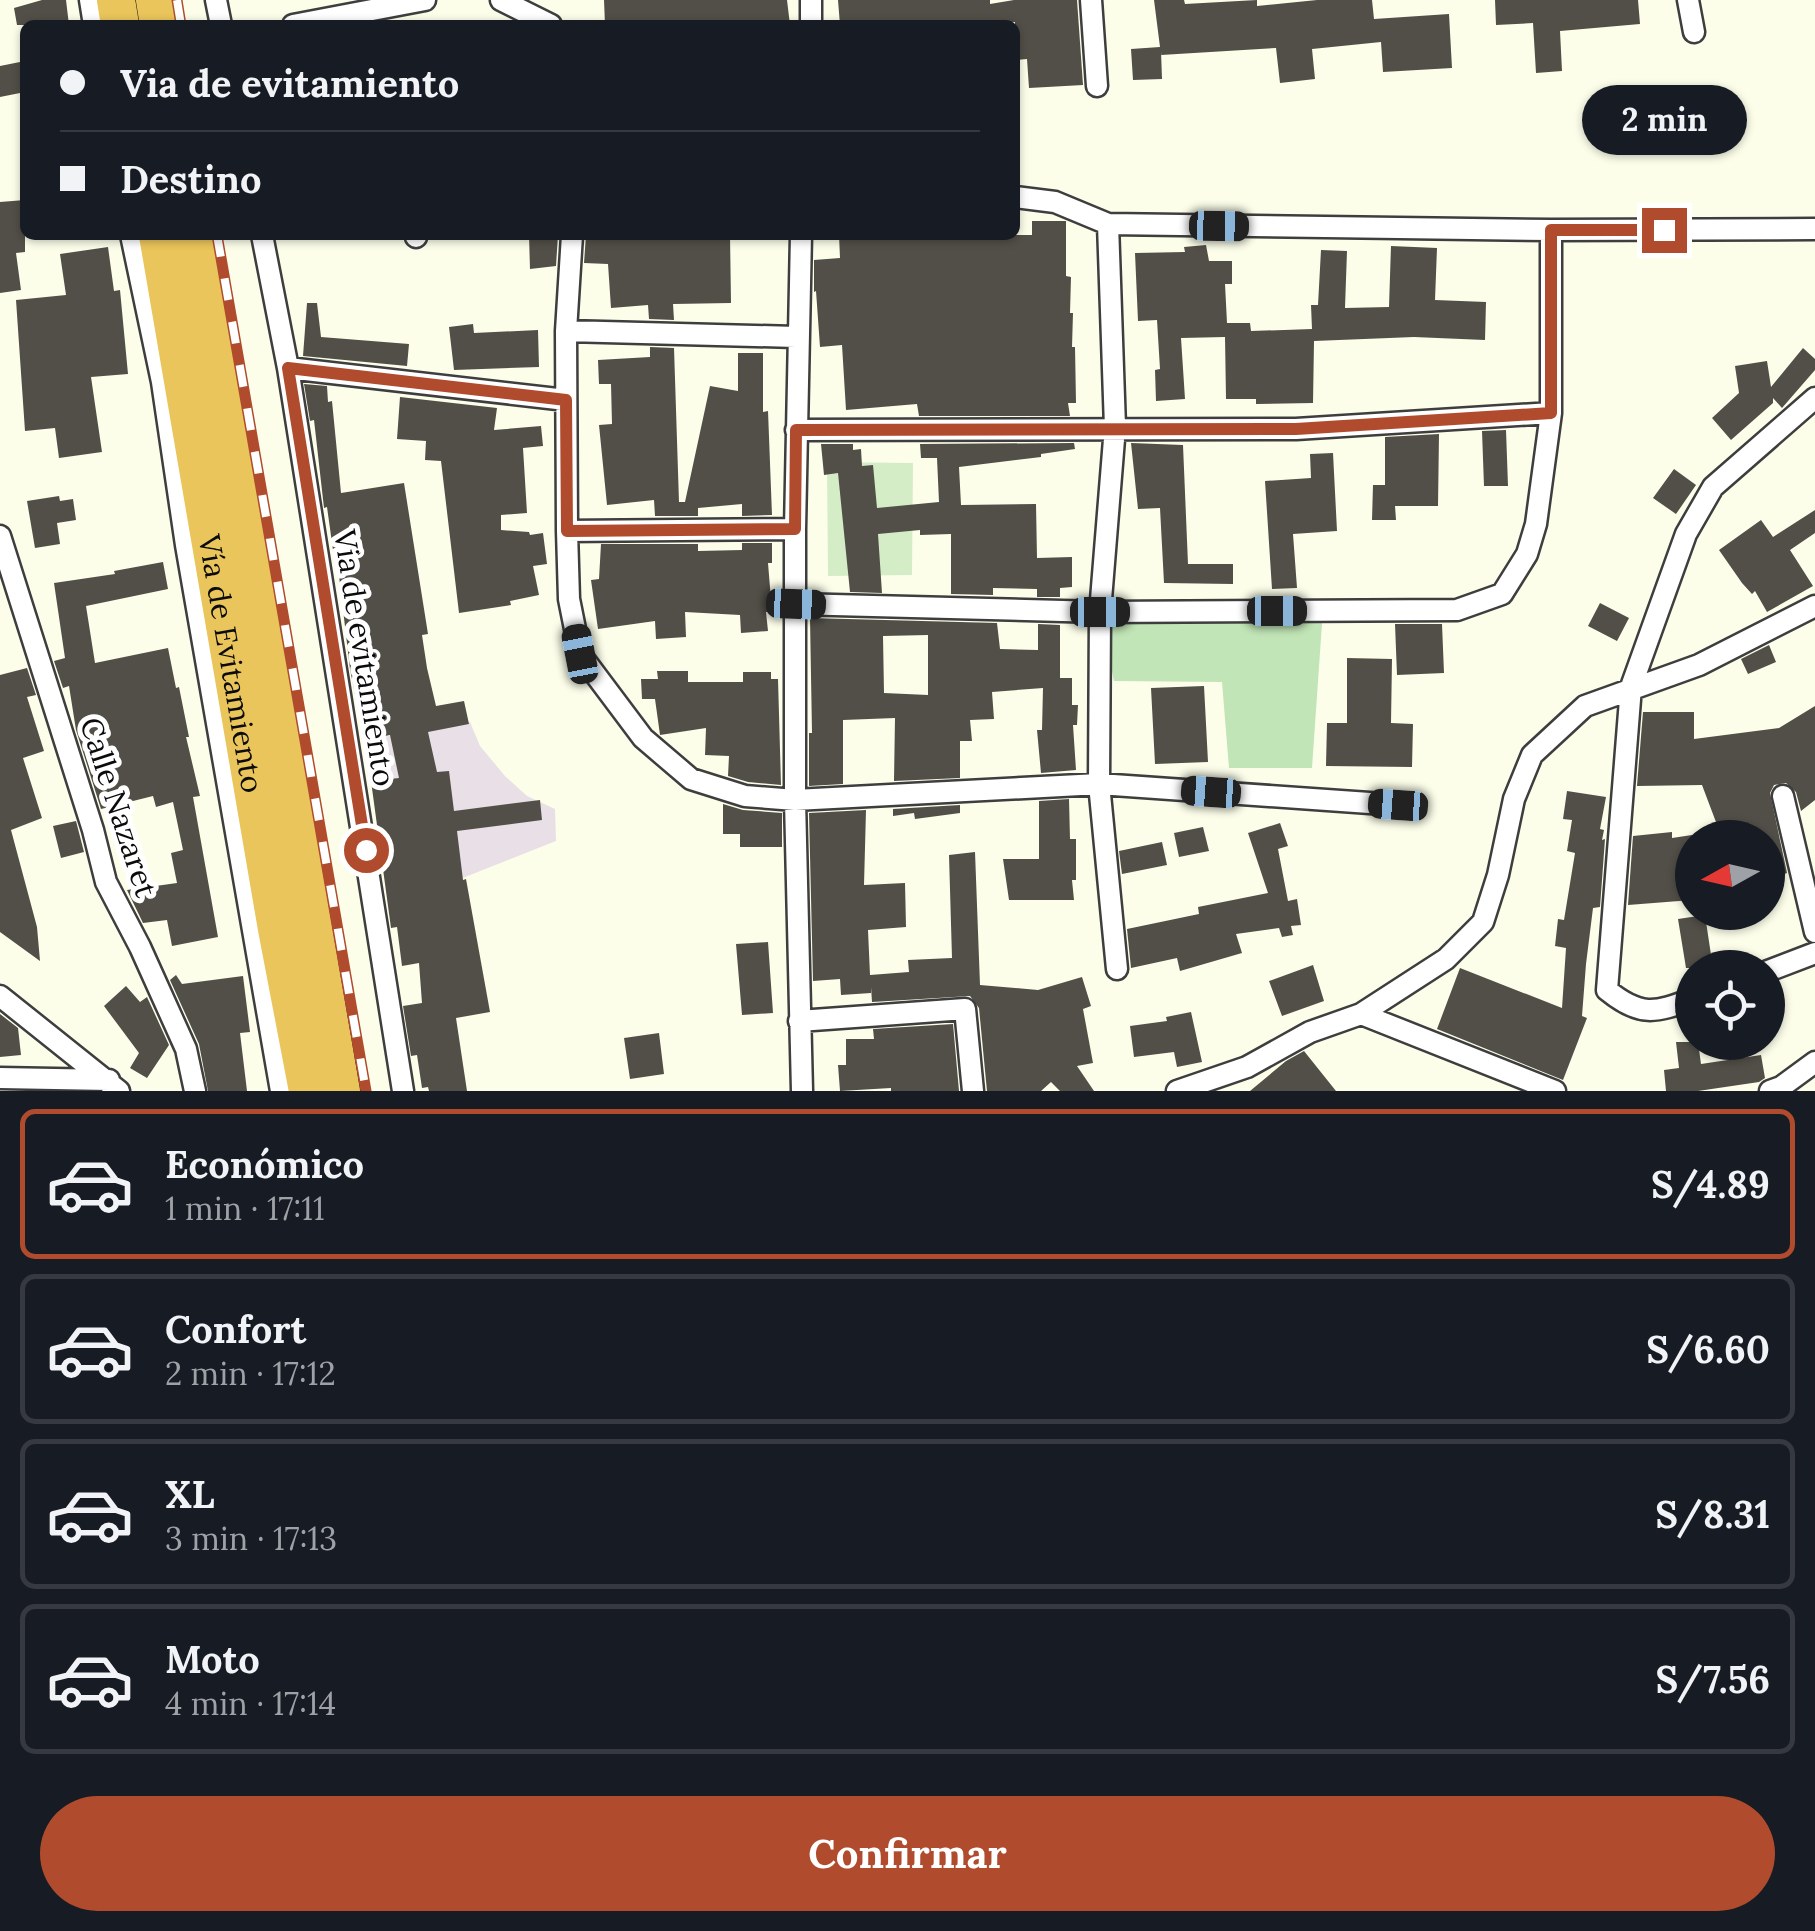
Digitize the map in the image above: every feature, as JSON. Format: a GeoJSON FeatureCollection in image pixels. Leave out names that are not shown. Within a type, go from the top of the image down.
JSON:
{"type":"FeatureCollection","features":[{"type":"Feature","properties":{"kind":"highway","name":"Vía de Evitamiento"},"geometry":{"type":"LineString","coordinates":[[159,240],[308,1091]]}},
{"type":"Feature","properties":{"kind":"highway","name":"Vía de Evitamiento"},"geometry":{"type":"LineString","coordinates":[[196,240],[341,1091]]}},
{"type":"Feature","properties":{"kind":"street"},"geometry":{"type":"LineString","coordinates":[[324,20],[426,0]]}},
{"type":"Feature","properties":{"kind":"street"},"geometry":{"type":"LineString","coordinates":[[501,0],[541,20]]}},
{"type":"Feature","properties":{"kind":"street"},"geometry":{"type":"LineString","coordinates":[[1091,0],[1097,86]]}},
{"type":"Feature","properties":{"kind":"street"},"geometry":{"type":"LineString","coordinates":[[1688,0],[1694,32]]}},
{"type":"Feature","properties":{"kind":"street"},"geometry":{"type":"LineString","coordinates":[[1020,197],[1055,202],[1108,224],[1815,229]]}},
{"type":"Feature","properties":{"kind":"street"},"geometry":{"type":"LineString","coordinates":[[1108,224],[1115,428],[1100,612],[1099,784],[1116,969]]}},
{"type":"Feature","properties":{"kind":"street"},"geometry":{"type":"LineString","coordinates":[[796,604],[1100,612],[1457,610],[1502,594],[1527,554],[1536,524],[1551,413],[1551,230]]}},
{"type":"Feature","properties":{"kind":"street"},"geometry":{"type":"LineString","coordinates":[[132,240],[162,382],[186,545],[281,1091]]}},
{"type":"Feature","properties":{"kind":"street","name":"Via de evitamiento"},"geometry":{"type":"LineString","coordinates":[[263,240],[288,368],[403,1091]]}},
{"type":"Feature","properties":{"kind":"street"},"geometry":{"type":"LineString","coordinates":[[572,240],[566,332],[567,531],[569,599],[580,654],[643,738],[690,779],[745,796],[795,800],[1099,784],[1398,805]]}},
{"type":"Feature","properties":{"kind":"street"},"geometry":{"type":"LineString","coordinates":[[801,240],[796,337],[795,800],[802,1091]]}},
{"type":"Feature","properties":{"kind":"street"},"geometry":{"type":"LineString","coordinates":[[566,332],[796,337]]}},
{"type":"Feature","properties":{"kind":"street"},"geometry":{"type":"LineString","coordinates":[[288,368],[566,400]]}},
{"type":"Feature","properties":{"kind":"street"},"geometry":{"type":"LineString","coordinates":[[1675,1005],[1662,1010],[1629,1008],[1608,990],[1631,688],[1686,534],[1712,487],[1815,398]]}},
{"type":"Feature","properties":{"kind":"street"},"geometry":{"type":"LineString","coordinates":[[796,430],[1296,429],[1551,413]]}},
{"type":"Feature","properties":{"kind":"street"},"geometry":{"type":"LineString","coordinates":[[567,531],[795,529]]}},
{"type":"Feature","properties":{"kind":"street","name":"Calle Nazaret"},"geometry":{"type":"LineString","coordinates":[[0,536],[94,830],[106,882],[186,1049],[195,1091]]}},
{"type":"Feature","properties":{"kind":"street"},"geometry":{"type":"LineString","coordinates":[[1177,1091],[1247,1067],[1310,1032],[1361,1014],[1446,959],[1483,922],[1498,875],[1514,799],[1532,756],[1586,706],[1698,665],[1815,606]]}},
{"type":"Feature","properties":{"kind":"street"},"geometry":{"type":"LineString","coordinates":[[1783,796],[1815,932]]}},
{"type":"Feature","properties":{"kind":"street"},"geometry":{"type":"LineString","coordinates":[[1785,964],[1815,953]]}},
{"type":"Feature","properties":{"kind":"street"},"geometry":{"type":"LineString","coordinates":[[0,996],[114,1086]]}},
{"type":"Feature","properties":{"kind":"street"},"geometry":{"type":"LineString","coordinates":[[799,1021],[965,1009],[973,1091]]}},
{"type":"Feature","properties":{"kind":"street"},"geometry":{"type":"LineString","coordinates":[[1361,1014],[1555,1091]]}},
{"type":"Feature","properties":{"kind":"street"},"geometry":{"type":"LineString","coordinates":[[1770,1091],[1815,1062]]}},
{"type":"Feature","properties":{"kind":"street"},"geometry":{"type":"LineString","coordinates":[[0,1078],[114,1086]]}},
{"type":"Feature","properties":{"kind":"shaded area"},"geometry":{"type":"Polygon","coordinates":[[[470,722],[480,746],[505,776],[527,796],[555,809],[556,841],[460,879],[399,869],[384,737],[470,722]]]}},
{"type":"Feature","properties":{"kind":"green space"},"geometry":{"type":"Polygon","coordinates":[[[827,462],[913,463],[912,575],[828,576],[827,462]]]}},
{"type":"Feature","properties":{"kind":"green space"},"geometry":{"type":"Polygon","coordinates":[[[1323,609],[1312,768],[1229,768],[1222,682],[1114,681],[1100,612],[1323,609]]]}},
{"type":"Feature","properties":{"kind":"building"},"geometry":{"type":"Polygon","coordinates":[[[42,0],[66,0],[68,20],[20,20],[17,25],[14,8],[42,0]]]}},
{"type":"Feature","properties":{"kind":"building"},"geometry":{"type":"Polygon","coordinates":[[[604,0],[787,0],[789,20],[605,20],[604,0]]]}},
{"type":"Feature","properties":{"kind":"building"},"geometry":{"type":"Polygon","coordinates":[[[838,0],[990,0],[990,4],[1077,0],[1083,85],[1029,88],[1027,59],[1020,60],[1020,20],[840,20],[838,0]]]}},
{"type":"Feature","properties":{"kind":"building"},"geometry":{"type":"Polygon","coordinates":[[[1154,0],[1184,0],[1185,4],[1257,0],[1257,6],[1372,0],[1374,19],[1449,14],[1452,68],[1383,72],[1381,42],[1312,49],[1315,79],[1280,83],[1276,48],[1161,55],[1162,79],[1133,80],[1131,49],[1160,47],[1154,0]]]}},
{"type":"Feature","properties":{"kind":"building"},"geometry":{"type":"Polygon","coordinates":[[[1495,0],[1638,0],[1640,24],[1560,31],[1562,71],[1536,73],[1533,23],[1496,25],[1495,0]]]}},
{"type":"Feature","properties":{"kind":"building"},"geometry":{"type":"Polygon","coordinates":[[[20,62],[20,93],[0,97],[0,66],[20,62]]]}},
{"type":"Feature","properties":{"kind":"building"},"geometry":{"type":"Polygon","coordinates":[[[20,200],[20,240],[25,240],[25,252],[16,253],[21,290],[0,293],[0,202],[20,200]]]}},
{"type":"Feature","properties":{"kind":"building"},"geometry":{"type":"Polygon","coordinates":[[[1032,221],[1066,221],[1066,276],[1071,277],[1070,313],[1075,347],[1076,403],[1068,403],[1070,416],[919,416],[917,404],[846,410],[842,345],[820,347],[814,260],[840,258],[839,240],[1020,240],[1020,235],[1032,235],[1032,221]]]}},
{"type":"Feature","properties":{"kind":"building"},"geometry":{"type":"Polygon","coordinates":[[[529,240],[558,240],[556,266],[530,269],[529,240]]]}},
{"type":"Feature","properties":{"kind":"building"},"geometry":{"type":"Polygon","coordinates":[[[586,240],[730,240],[731,303],[673,304],[674,320],[649,319],[648,305],[611,308],[608,264],[584,263],[586,240]]]}},
{"type":"Feature","properties":{"kind":"building"},"geometry":{"type":"Polygon","coordinates":[[[1206,245],[1209,261],[1232,261],[1232,284],[1225,284],[1227,323],[1250,323],[1251,331],[1312,329],[1311,305],[1318,305],[1321,250],[1347,251],[1345,308],[1389,307],[1391,246],[1437,248],[1435,300],[1486,302],[1485,340],[1414,337],[1314,341],[1313,403],[1256,404],[1256,399],[1226,399],[1225,337],[1181,338],[1185,399],[1156,401],[1155,370],[1160,369],[1157,320],[1138,321],[1135,253],[1185,252],[1184,247],[1206,245]]]}},
{"type":"Feature","properties":{"kind":"building"},"geometry":{"type":"Polygon","coordinates":[[[108,247],[114,291],[120,290],[128,374],[91,377],[102,452],[59,458],[55,428],[25,431],[16,300],[66,295],[60,254],[108,247]]]}},
{"type":"Feature","properties":{"kind":"building"},"geometry":{"type":"Polygon","coordinates":[[[307,303],[317,303],[321,337],[409,344],[407,366],[303,356],[307,303]]]}},
{"type":"Feature","properties":{"kind":"building"},"geometry":{"type":"Polygon","coordinates":[[[473,324],[474,333],[538,330],[539,367],[454,370],[449,327],[473,324]]]}},
{"type":"Feature","properties":{"kind":"building"},"geometry":{"type":"Polygon","coordinates":[[[650,347],[674,348],[679,502],[685,502],[710,386],[738,391],[738,353],[763,353],[763,412],[768,411],[772,515],[742,516],[742,504],[698,508],[698,516],[655,516],[654,500],[607,505],[599,425],[612,424],[611,384],[599,384],[598,360],[650,357],[650,347]]]}},
{"type":"Feature","properties":{"kind":"building"},"geometry":{"type":"Polygon","coordinates":[[[1803,348],[1815,359],[1815,370],[1782,408],[1773,398],[1773,403],[1731,440],[1712,418],[1739,393],[1735,366],[1767,361],[1771,387],[1803,348]]]}},
{"type":"Feature","properties":{"kind":"building"},"geometry":{"type":"Polygon","coordinates":[[[304,384],[327,386],[328,402],[332,401],[341,493],[404,483],[428,634],[422,635],[436,706],[464,701],[469,724],[428,732],[437,772],[449,771],[454,811],[540,800],[542,820],[457,831],[490,1012],[456,1018],[467,1091],[422,1088],[417,1055],[411,1056],[403,1006],[422,1003],[419,963],[402,966],[397,927],[391,928],[371,781],[399,778],[390,735],[364,740],[350,669],[336,550],[327,507],[324,508],[314,420],[310,421],[304,384]]]}},
{"type":"Feature","properties":{"kind":"building"},"geometry":{"type":"Polygon","coordinates":[[[400,397],[497,408],[494,430],[541,426],[543,446],[523,448],[527,513],[501,515],[501,530],[543,533],[547,564],[533,566],[539,595],[510,601],[511,605],[459,613],[441,461],[425,460],[426,441],[397,439],[400,397]]]}},
{"type":"Feature","properties":{"kind":"building"},"geometry":{"type":"Polygon","coordinates":[[[1506,430],[1508,486],[1484,486],[1482,431],[1506,430]]]}},
{"type":"Feature","properties":{"kind":"building"},"geometry":{"type":"Polygon","coordinates":[[[1439,434],[1438,506],[1395,506],[1396,520],[1372,520],[1373,485],[1385,485],[1385,437],[1439,434]]]}},
{"type":"Feature","properties":{"kind":"building"},"geometry":{"type":"Polygon","coordinates":[[[1074,443],[1075,449],[1041,457],[959,467],[961,505],[1036,504],[1037,558],[1072,557],[1072,587],[1060,588],[1060,597],[1037,597],[1037,589],[993,588],[993,595],[951,594],[951,534],[920,535],[920,530],[878,534],[882,593],[850,592],[838,473],[824,475],[821,444],[853,444],[853,450],[861,449],[862,466],[873,465],[877,508],[939,502],[937,458],[921,458],[920,444],[1074,443]]]}},
{"type":"Feature","properties":{"kind":"building"},"geometry":{"type":"Polygon","coordinates":[[[1131,443],[1183,445],[1188,564],[1233,564],[1233,584],[1164,583],[1160,508],[1138,509],[1131,443]]]}},
{"type":"Feature","properties":{"kind":"building"},"geometry":{"type":"Polygon","coordinates":[[[1333,453],[1337,531],[1293,534],[1297,588],[1272,589],[1265,481],[1311,478],[1310,454],[1333,453]]]}},
{"type":"Feature","properties":{"kind":"building"},"geometry":{"type":"Polygon","coordinates":[[[1674,469],[1696,485],[1676,514],[1653,498],[1674,469]]]}},
{"type":"Feature","properties":{"kind":"building"},"geometry":{"type":"Polygon","coordinates":[[[59,496],[60,501],[73,499],[76,520],[57,523],[60,544],[35,548],[27,501],[59,496]]]}},
{"type":"Feature","properties":{"kind":"building"},"geometry":{"type":"Polygon","coordinates":[[[1815,510],[1815,533],[1790,550],[1813,586],[1767,612],[1755,591],[1752,594],[1742,583],[1719,550],[1761,520],[1773,537],[1815,510]]]}},
{"type":"Feature","properties":{"kind":"building"},"geometry":{"type":"Polygon","coordinates":[[[742,543],[772,543],[772,563],[768,563],[772,612],[766,612],[768,631],[741,633],[740,615],[685,612],[686,637],[656,639],[655,621],[598,629],[591,580],[599,579],[601,544],[698,544],[698,551],[742,550],[742,543]]]}},
{"type":"Feature","properties":{"kind":"building"},"geometry":{"type":"Polygon","coordinates":[[[163,562],[168,589],[86,606],[95,663],[168,648],[176,688],[179,687],[200,796],[193,797],[218,937],[172,946],[167,920],[143,923],[127,890],[177,883],[171,853],[183,850],[173,802],[156,807],[153,796],[101,809],[76,730],[69,686],[63,688],[54,661],[65,658],[54,583],[163,562]]]}},
{"type":"Feature","properties":{"kind":"building"},"geometry":{"type":"Polygon","coordinates":[[[1600,603],[1629,618],[1617,641],[1588,626],[1600,603]]]}},
{"type":"Feature","properties":{"kind":"building"},"geometry":{"type":"Polygon","coordinates":[[[810,618],[997,623],[1000,649],[1038,650],[1038,624],[1060,625],[1060,678],[1072,678],[1072,705],[1078,705],[1077,725],[1073,725],[1076,770],[1041,773],[1037,730],[1042,730],[1043,688],[992,692],[994,719],[970,720],[972,741],[960,741],[960,778],[894,781],[895,718],[843,720],[843,784],[809,786],[810,618]],[[928,635],[883,636],[884,693],[928,695],[928,635]]]}},
{"type":"Feature","properties":{"kind":"building"},"geometry":{"type":"Polygon","coordinates":[[[1395,624],[1442,624],[1444,673],[1397,675],[1395,624]]]}},
{"type":"Feature","properties":{"kind":"building"},"geometry":{"type":"Polygon","coordinates":[[[1769,645],[1776,662],[1748,674],[1741,659],[1769,645]]]}},
{"type":"Feature","properties":{"kind":"building"},"geometry":{"type":"Polygon","coordinates":[[[1347,658],[1392,659],[1391,723],[1413,724],[1412,767],[1326,766],[1327,723],[1347,723],[1347,658]]]}},
{"type":"Feature","properties":{"kind":"building"},"geometry":{"type":"Polygon","coordinates":[[[27,668],[36,695],[27,697],[44,751],[23,758],[42,818],[11,830],[37,927],[40,961],[0,932],[0,675],[27,668]]]}},
{"type":"Feature","properties":{"kind":"building"},"geometry":{"type":"Polygon","coordinates":[[[657,671],[688,671],[688,682],[743,682],[743,672],[771,672],[771,679],[778,679],[781,785],[728,776],[729,756],[705,755],[706,728],[660,735],[655,699],[642,699],[641,679],[658,679],[657,671]]]}},
{"type":"Feature","properties":{"kind":"building"},"geometry":{"type":"Polygon","coordinates":[[[1204,686],[1208,762],[1155,764],[1151,688],[1204,686]]]}},
{"type":"Feature","properties":{"kind":"building"},"geometry":{"type":"Polygon","coordinates":[[[1815,706],[1815,800],[1801,811],[1796,792],[1786,783],[1774,785],[1770,793],[1776,820],[1715,820],[1702,785],[1637,786],[1643,712],[1694,712],[1694,739],[1779,728],[1815,706]]]}},
{"type":"Feature","properties":{"kind":"building"},"geometry":{"type":"Polygon","coordinates":[[[1567,791],[1606,797],[1600,829],[1604,830],[1602,840],[1605,839],[1600,907],[1593,908],[1586,964],[1582,1016],[1587,1018],[1563,1080],[1437,1029],[1460,968],[1562,1008],[1566,948],[1555,946],[1558,919],[1564,920],[1575,853],[1567,851],[1572,820],[1563,819],[1567,791]]]}},
{"type":"Feature","properties":{"kind":"building"},"geometry":{"type":"Polygon","coordinates":[[[1069,799],[1070,839],[1076,839],[1074,900],[1009,900],[1003,859],[1039,859],[1039,801],[1069,799]]]}},
{"type":"Feature","properties":{"kind":"building"},"geometry":{"type":"Polygon","coordinates":[[[723,804],[782,813],[782,847],[740,847],[740,834],[723,834],[723,804]]]}},
{"type":"Feature","properties":{"kind":"building"},"geometry":{"type":"Polygon","coordinates":[[[960,805],[960,813],[915,819],[914,813],[893,816],[893,809],[960,805]]]}},
{"type":"Feature","properties":{"kind":"building"},"geometry":{"type":"Polygon","coordinates":[[[866,810],[864,885],[905,883],[906,927],[868,930],[870,975],[909,972],[908,960],[952,958],[949,855],[975,852],[980,985],[1038,990],[1082,977],[1091,1006],[1083,1009],[1093,1063],[1077,1066],[1094,1091],[1060,1091],[1051,1082],[1041,1091],[987,1091],[979,1008],[970,996],[872,1002],[871,987],[871,993],[841,995],[840,979],[813,981],[809,813],[866,810]]]}},
{"type":"Feature","properties":{"kind":"building"},"geometry":{"type":"Polygon","coordinates":[[[76,821],[84,852],[61,858],[53,826],[76,821]]]}},
{"type":"Feature","properties":{"kind":"building"},"geometry":{"type":"Polygon","coordinates":[[[1280,823],[1288,846],[1278,849],[1288,901],[1297,899],[1301,925],[1291,926],[1293,935],[1282,937],[1279,928],[1236,934],[1242,953],[1180,971],[1177,958],[1131,968],[1127,929],[1199,914],[1198,907],[1268,893],[1248,833],[1280,823]]]}},
{"type":"Feature","properties":{"kind":"building"},"geometry":{"type":"Polygon","coordinates":[[[1203,827],[1209,851],[1179,857],[1174,833],[1203,827]]]}},
{"type":"Feature","properties":{"kind":"building"},"geometry":{"type":"Polygon","coordinates":[[[1672,832],[1675,901],[1628,905],[1633,836],[1672,832]]]}},
{"type":"Feature","properties":{"kind":"building"},"geometry":{"type":"Polygon","coordinates":[[[1162,842],[1167,865],[1122,874],[1119,851],[1162,842]]]}},
{"type":"Feature","properties":{"kind":"building"},"geometry":{"type":"Polygon","coordinates":[[[1680,930],[1707,930],[1710,950],[1683,950],[1680,930]]]}},
{"type":"Feature","properties":{"kind":"building"},"geometry":{"type":"Polygon","coordinates":[[[768,942],[773,1013],[742,1015],[736,944],[768,942]]]}},
{"type":"Feature","properties":{"kind":"building"},"geometry":{"type":"Polygon","coordinates":[[[1313,965],[1324,1001],[1282,1016],[1269,981],[1313,965]]]}},
{"type":"Feature","properties":{"kind":"building"},"geometry":{"type":"Polygon","coordinates":[[[176,975],[182,984],[243,976],[250,1032],[240,1033],[247,1091],[208,1091],[199,1044],[170,980],[176,975]]]}},
{"type":"Feature","properties":{"kind":"building"},"geometry":{"type":"Polygon","coordinates":[[[126,986],[140,1002],[147,997],[169,1045],[147,1078],[130,1068],[139,1053],[104,1006],[126,986]]]}},
{"type":"Feature","properties":{"kind":"building"},"geometry":{"type":"Polygon","coordinates":[[[1191,1012],[1202,1062],[1177,1067],[1174,1052],[1134,1057],[1130,1026],[1167,1021],[1166,1017],[1191,1012]]]}},
{"type":"Feature","properties":{"kind":"building"},"geometry":{"type":"Polygon","coordinates":[[[0,1014],[18,1028],[21,1055],[0,1057],[0,1014]]]}},
{"type":"Feature","properties":{"kind":"building"},"geometry":{"type":"Polygon","coordinates":[[[953,1024],[959,1091],[840,1091],[838,1065],[846,1065],[846,1039],[874,1039],[873,1029],[953,1024]]]}},
{"type":"Feature","properties":{"kind":"building"},"geometry":{"type":"Polygon","coordinates":[[[659,1033],[664,1074],[630,1079],[624,1038],[659,1033]]]}},
{"type":"Feature","properties":{"kind":"building"},"geometry":{"type":"Polygon","coordinates":[[[1304,1051],[1336,1091],[1250,1091],[1286,1061],[1304,1051]]]}},
{"type":"Feature","properties":{"kind":"building"},"geometry":{"type":"Polygon","coordinates":[[[1678,1060],[1700,1060],[1701,1064],[1762,1060],[1765,1078],[1698,1091],[1666,1091],[1664,1070],[1679,1068],[1678,1060]]]}},
{"type":"Feature","properties":{"kind":"railway"},"geometry":{"type":"LineString","coordinates":[[177,0],[180,20]]}},
{"type":"Feature","properties":{"kind":"railway"},"geometry":{"type":"LineString","coordinates":[[218,240],[366,1091]]}},
{"type":"Feature","properties":{"kind":"route"},"geometry":{"type":"LineString","coordinates":[[366,850],[288,368],[566,400],[567,531],[795,529],[796,430],[1296,429],[1551,413],[1551,230],[1664,230]]}}]}
